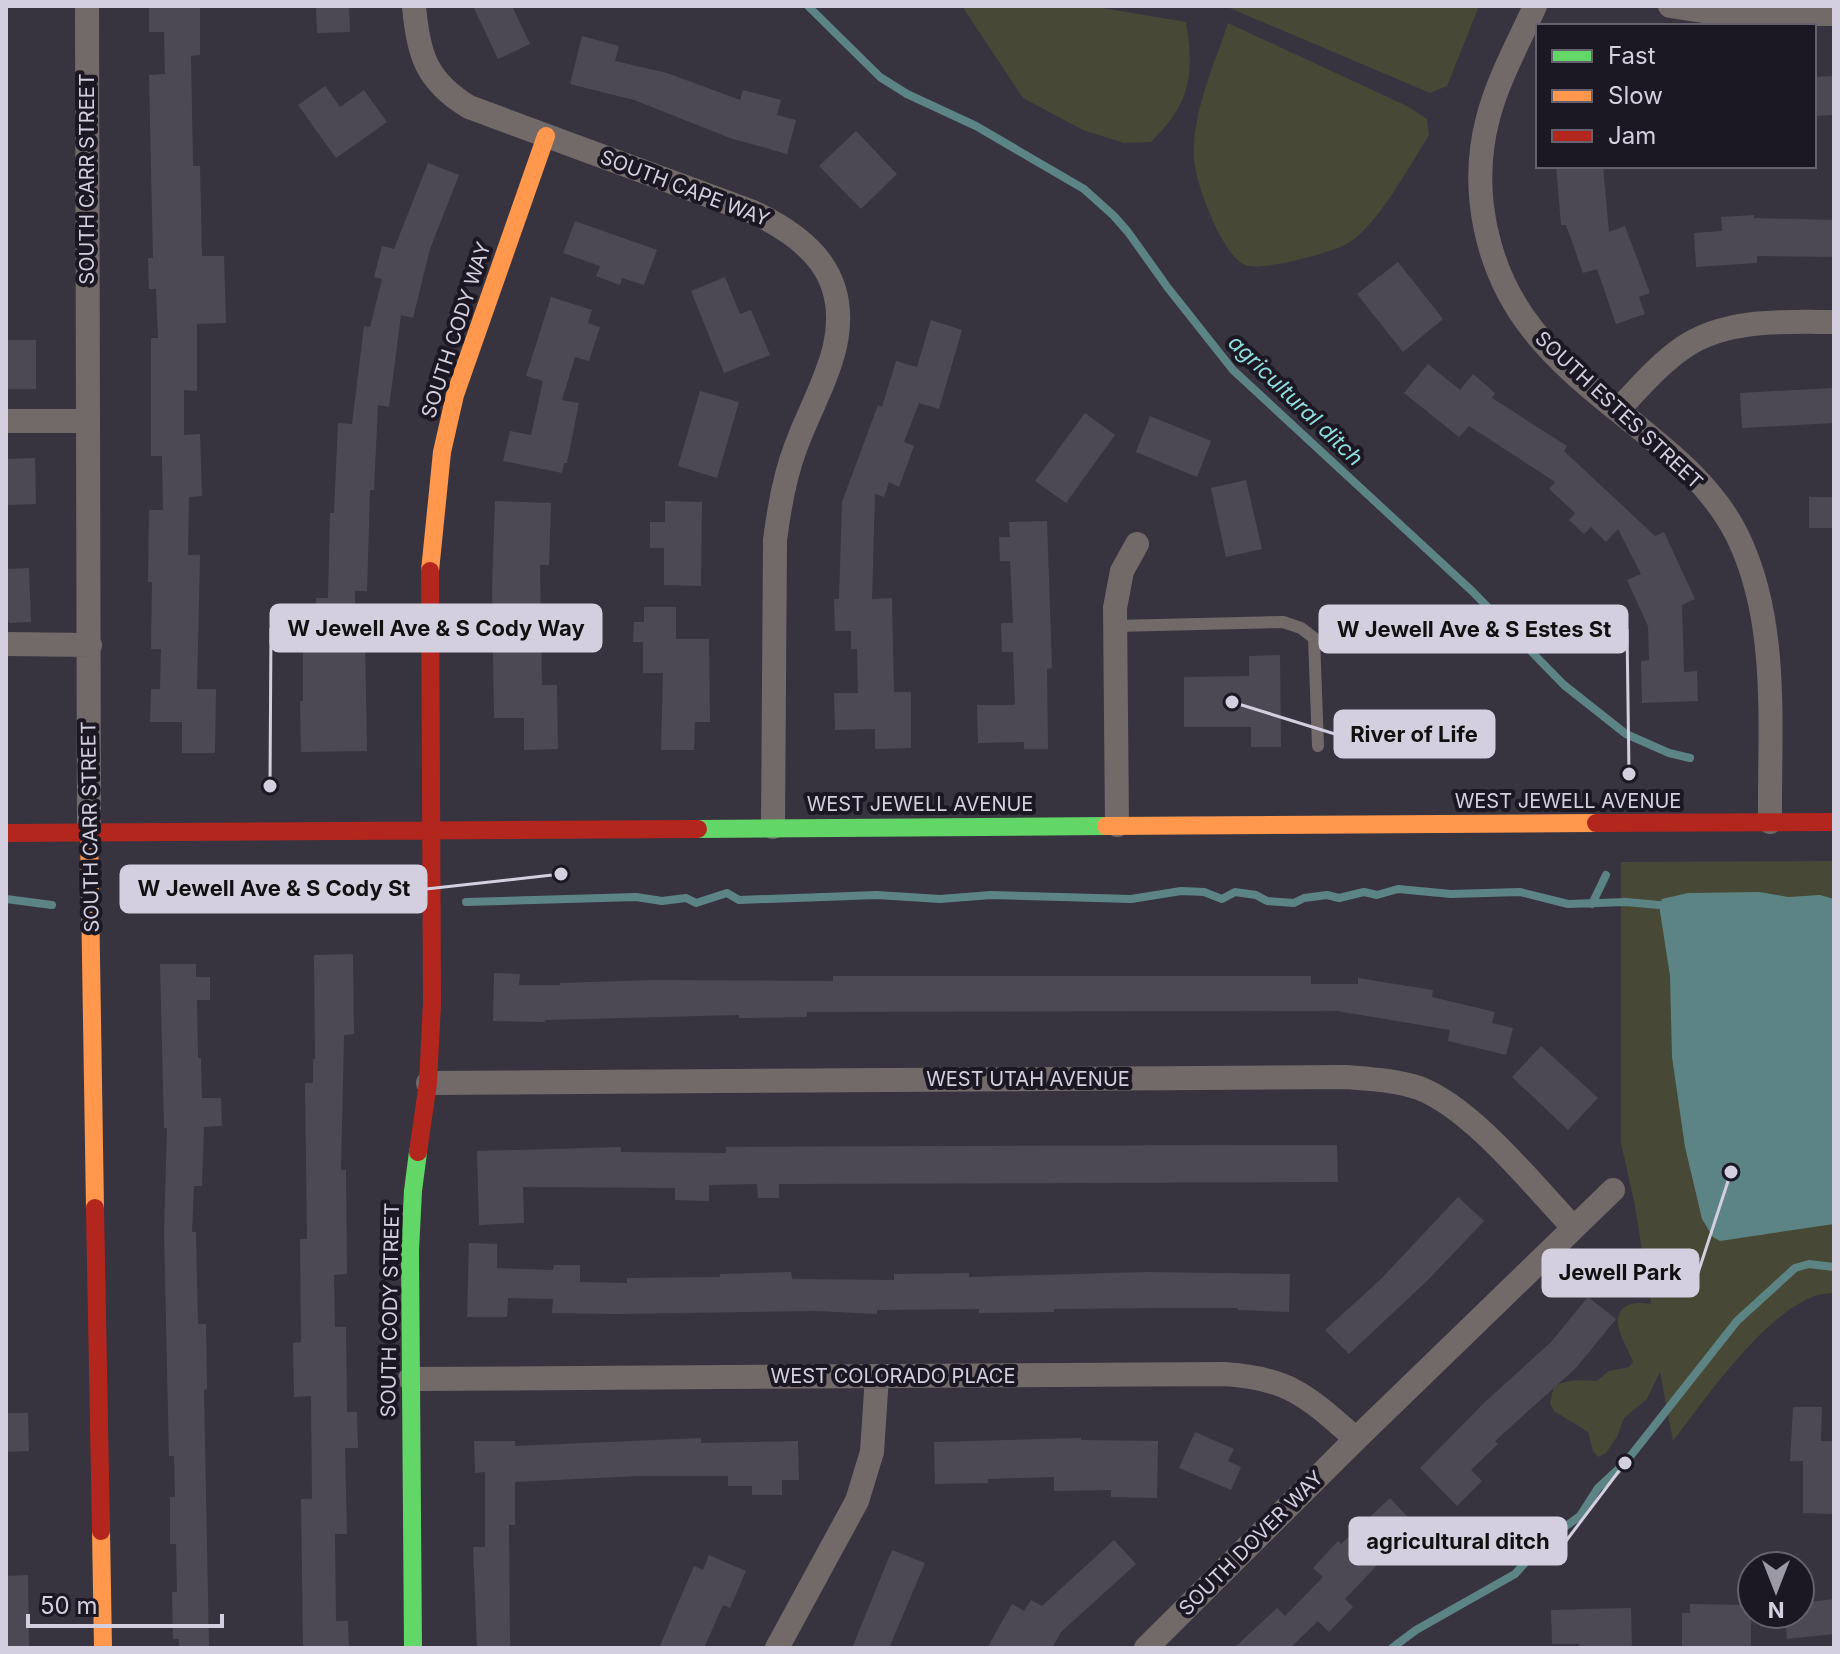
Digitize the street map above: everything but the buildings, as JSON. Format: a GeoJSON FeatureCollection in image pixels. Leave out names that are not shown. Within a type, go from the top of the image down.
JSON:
{"type":"FeatureCollection","features":[{"type":"Feature","properties":{"kind":"street","name":"SOUTH CARR STREET"},"geometry":{"type":"LineString","coordinates":[[87,6],[90,645],[87,762],[103,1648]]}},
{"type":"Feature","properties":{"kind":"street","name":"SOUTH CAPE WAY"},"geometry":{"type":"LineString","coordinates":[[414,6],[421,55],[440,85],[469,107],[753,212],[809,245],[823,265],[832,287],[838,316],[835,344],[793,453],[779,507],[775,540],[773,827]]}},
{"type":"Feature","properties":{"kind":"street","name":"SOUTH ESTES STREET"},"geometry":{"type":"LineString","coordinates":[[1535,6],[1502,79],[1486,124],[1480,163],[1484,219],[1500,275],[1520,313],[1544,343],[1697,479],[1727,518],[1749,564],[1766,637],[1770,822]]}},
{"type":"Feature","properties":{"kind":"street"},"geometry":{"type":"LineString","coordinates":[[1670,6],[1723,14],[1834,14]]}},
{"type":"Feature","properties":{"kind":"street","name":"SOUTH CODY WAY"},"geometry":{"type":"LineString","coordinates":[[432,830],[430,567],[442,452],[465,361],[546,136]]}},
{"type":"Feature","properties":{"kind":"street"},"geometry":{"type":"LineString","coordinates":[[1618,410],[1672,356],[1699,339],[1743,325],[1834,322]]}},
{"type":"Feature","properties":{"kind":"street"},"geometry":{"type":"LineString","coordinates":[[6,421],[88,421]]}},
{"type":"Feature","properties":{"kind":"street"},"geometry":{"type":"LineString","coordinates":[[1117,825],[1115,626],[1118,583],[1137,544]]}},
{"type":"Feature","properties":{"kind":"street"},"geometry":{"type":"LineString","coordinates":[[6,644],[90,645]]}},
{"type":"Feature","properties":{"kind":"street","name":"WEST JEWELL AVENUE"},"geometry":{"type":"LineString","coordinates":[[6,833],[1834,822]]}},
{"type":"Feature","properties":{"kind":"street","name":"SOUTH CODY STREET"},"geometry":{"type":"LineString","coordinates":[[413,1648],[410,1250],[413,1191],[428,1083],[432,1003],[432,830]]}},
{"type":"Feature","properties":{"kind":"street","name":"WEST UTAH AVENUE"},"geometry":{"type":"LineString","coordinates":[[428,1083],[1346,1077],[1385,1080],[1420,1089],[1460,1111],[1573,1227]]}},
{"type":"Feature","properties":{"kind":"street","name":"SOUTH DOVER WAY"},"geometry":{"type":"LineString","coordinates":[[1146,1648],[1613,1190]]}},
{"type":"Feature","properties":{"kind":"street","name":"WEST COLORADO PLACE"},"geometry":{"type":"LineString","coordinates":[[410,1379],[1248,1375],[1300,1392],[1356,1439]]}},
{"type":"Feature","properties":{"kind":"street"},"geometry":{"type":"LineString","coordinates":[[777,1648],[857,1501],[872,1452],[877,1376]]}},
{"type":"Feature","properties":{"kind":"lane"},"geometry":{"type":"LineString","coordinates":[[1115,626],[1283,622],[1301,628],[1314,638],[1318,746]]}},
{"type":"Feature","properties":{"kind":"shaded area"},"geometry":{"type":"Polygon","coordinates":[[[962,6],[1090,6],[1186,22],[1190,58],[1182,101],[1151,142],[1124,143],[1083,130],[1023,98],[962,6]]]}},
{"type":"Feature","properties":{"kind":"shaded area"},"geometry":{"type":"Polygon","coordinates":[[[1225,6],[1479,6],[1447,86],[1430,93],[1225,6]]]}},
{"type":"Feature","properties":{"kind":"shaded area"},"geometry":{"type":"Polygon","coordinates":[[[1228,23],[1407,106],[1427,119],[1429,135],[1403,177],[1383,208],[1350,242],[1330,251],[1266,266],[1245,265],[1227,248],[1199,184],[1194,141],[1205,89],[1228,23]]]}},
{"type":"Feature","properties":{"kind":"shaded area"},"geometry":{"type":"Polygon","coordinates":[[[1834,861],[1834,1293],[1813,1297],[1790,1309],[1767,1328],[1723,1376],[1673,1441],[1660,1372],[1647,1399],[1624,1418],[1617,1437],[1606,1453],[1598,1457],[1593,1451],[1588,1432],[1554,1411],[1550,1403],[1554,1386],[1570,1381],[1597,1381],[1609,1371],[1629,1367],[1633,1362],[1620,1333],[1618,1317],[1628,1305],[1651,1304],[1621,1143],[1621,862],[1834,861]]]}},
{"type":"Feature","properties":{"kind":"shaded area"},"geometry":{"type":"Polygon","coordinates":[[[1759,892],[1788,897],[1820,895],[1834,899],[1834,1224],[1720,1241],[1713,1237],[1702,1219],[1685,1147],[1672,1057],[1670,976],[1659,905],[1662,899],[1688,893],[1759,892]]]}},
{"type":"Feature","properties":{"kind":"waterway","name":"agricultural ditch"},"geometry":{"type":"LineString","coordinates":[[808,6],[880,77],[907,94],[976,126],[1084,189],[1128,232],[1233,370],[1472,591],[1564,685],[1626,734],[1669,753],[1690,758]]}},
{"type":"Feature","properties":{"kind":"waterway"},"geometry":{"type":"LineString","coordinates":[[1592,904],[1606,875]]}},
{"type":"Feature","properties":{"kind":"waterway"},"geometry":{"type":"LineString","coordinates":[[466,902],[636,897],[662,901],[686,898],[696,903],[727,893],[739,900],[877,895],[940,899],[991,895],[1131,899],[1181,891],[1204,892],[1222,899],[1235,892],[1256,895],[1267,901],[1294,903],[1304,898],[1327,895],[1339,898],[1364,892],[1377,895],[1398,889],[1451,894],[1520,892],[1568,904],[1626,902],[1659,905]]}},
{"type":"Feature","properties":{"kind":"waterway"},"geometry":{"type":"LineString","coordinates":[[132,903],[168,904],[250,893],[281,904],[299,899],[312,904],[324,895],[338,895],[346,903],[399,904]]}},
{"type":"Feature","properties":{"kind":"waterway"},"geometry":{"type":"LineString","coordinates":[[6,899],[52,905]]}},
{"type":"Feature","properties":{"kind":"waterway","name":"agricultural ditch"},"geometry":{"type":"LineString","coordinates":[[1392,1648],[1416,1630],[1515,1574],[1544,1542],[1580,1516],[1598,1488],[1625,1463],[1737,1321],[1795,1268],[1809,1264],[1834,1267]]}},
{"type":"Feature","properties":{"kind":"traffic: fast"},"geometry":{"type":"LineString","coordinates":[[698,829],[1106,826]]}},
{"type":"Feature","properties":{"kind":"traffic: fast"},"geometry":{"type":"LineString","coordinates":[[413,1648],[410,1250],[418,1152]]}},
{"type":"Feature","properties":{"kind":"traffic: slow"},"geometry":{"type":"LineString","coordinates":[[430,571],[442,452],[455,395],[546,136]]}},
{"type":"Feature","properties":{"kind":"traffic: slow"},"geometry":{"type":"LineString","coordinates":[[1106,826],[1596,823]]}},
{"type":"Feature","properties":{"kind":"traffic: slow"},"geometry":{"type":"LineString","coordinates":[[89,832],[95,1208]]}},
{"type":"Feature","properties":{"kind":"traffic: slow"},"geometry":{"type":"LineString","coordinates":[[101,1531],[103,1648]]}},
{"type":"Feature","properties":{"kind":"traffic: jam"},"geometry":{"type":"LineString","coordinates":[[418,1152],[428,1083],[432,1003],[430,571]]}},
{"type":"Feature","properties":{"kind":"traffic: jam"},"geometry":{"type":"LineString","coordinates":[[1596,823],[1834,822]]}},
{"type":"Feature","properties":{"kind":"traffic: jam"},"geometry":{"type":"LineString","coordinates":[[6,833],[698,829]]}},
{"type":"Feature","properties":{"kind":"traffic: jam"},"geometry":{"type":"LineString","coordinates":[[95,1208],[101,1531]]}},
{"type":"Feature","properties":{"kind":"place","name":"River of Life"},"geometry":{"type":"Point","coordinates":[1232,702]}},
{"type":"Feature","properties":{"kind":"place","name":"W Jewell Ave & S Estes St"},"geometry":{"type":"Point","coordinates":[1629,774]}},
{"type":"Feature","properties":{"kind":"place","name":"W Jewell Ave & S Cody Way"},"geometry":{"type":"Point","coordinates":[270,786]}},
{"type":"Feature","properties":{"kind":"place","name":"W Jewell Ave & S Cody St"},"geometry":{"type":"Point","coordinates":[561,874]}},
{"type":"Feature","properties":{"kind":"place","name":"Jewell Park"},"geometry":{"type":"Point","coordinates":[1731,1172]}},
{"type":"Feature","properties":{"kind":"place","name":"agricultural ditch"},"geometry":{"type":"Point","coordinates":[1625,1463]}}]}
